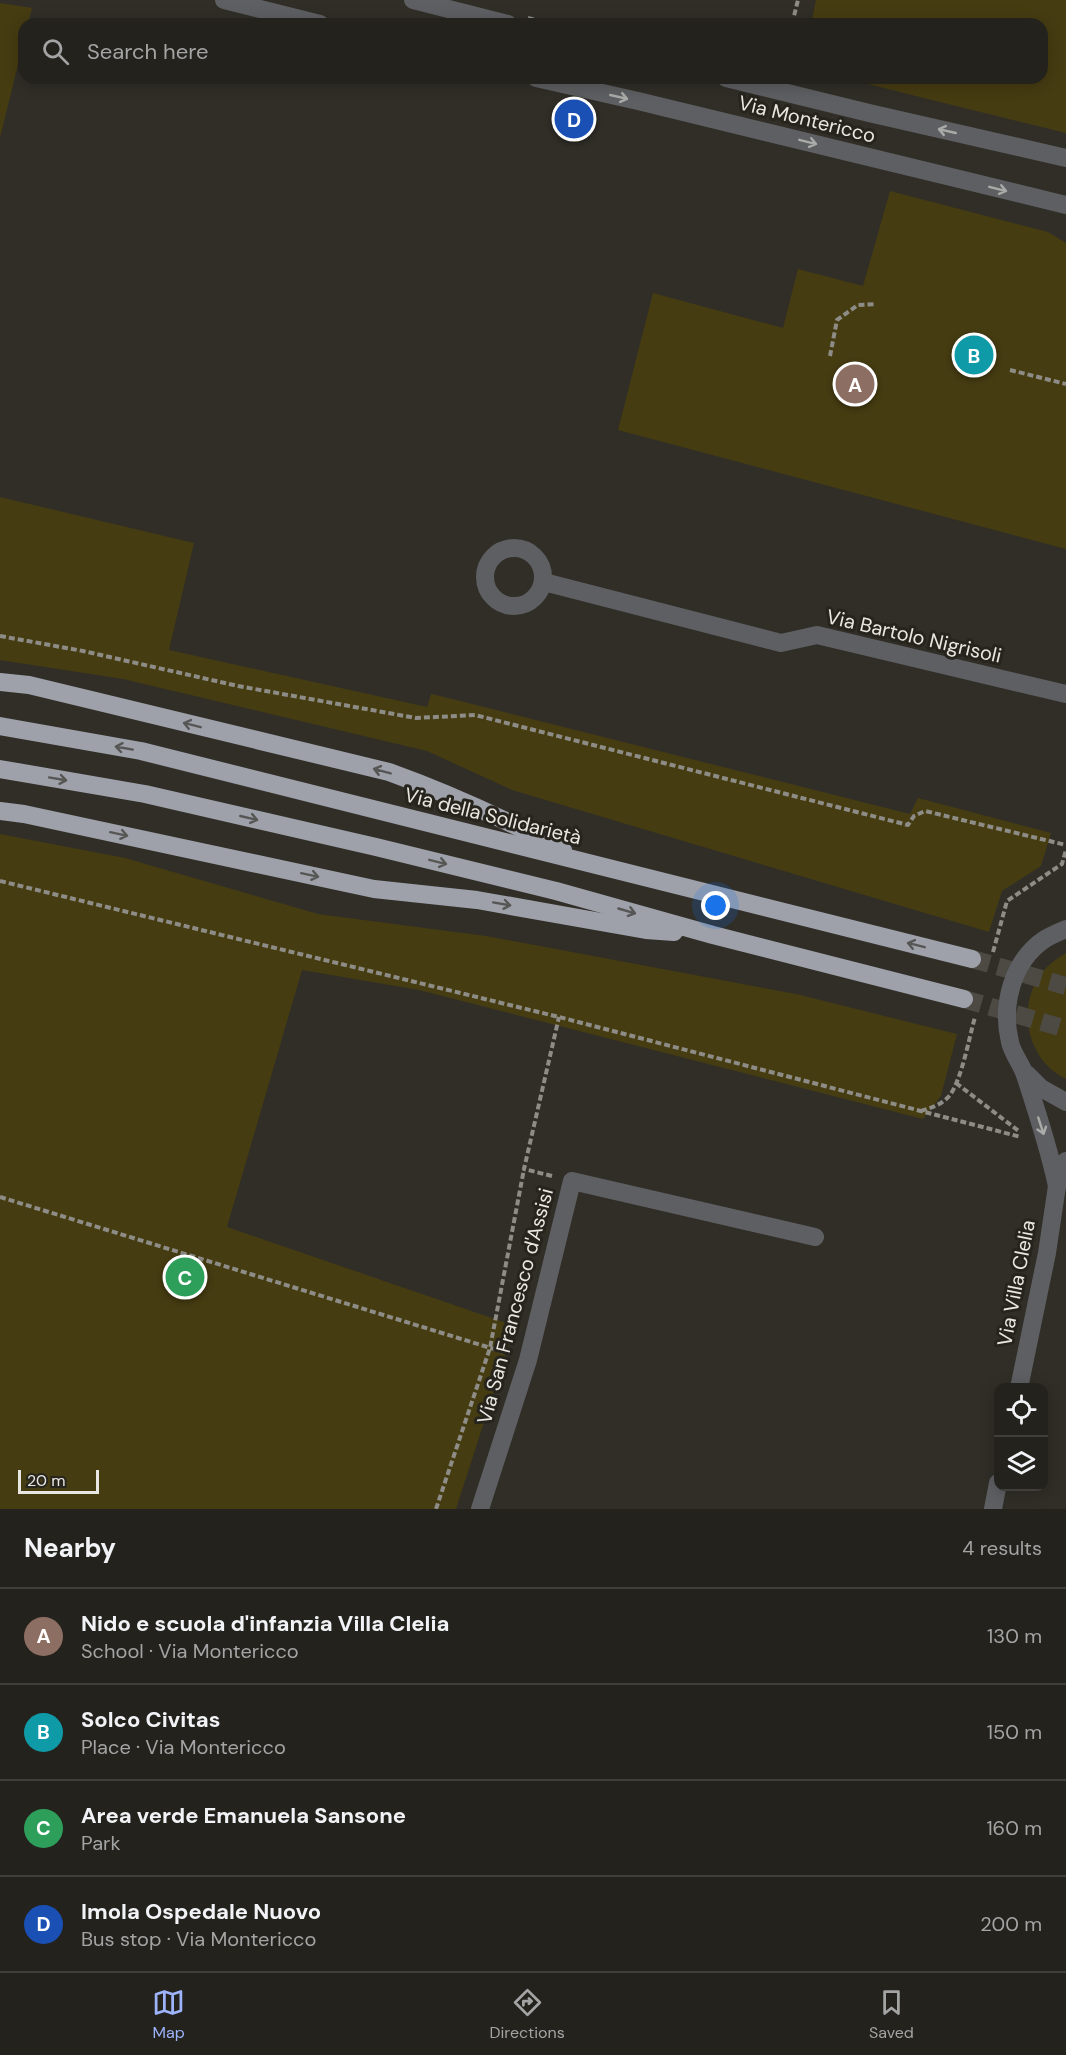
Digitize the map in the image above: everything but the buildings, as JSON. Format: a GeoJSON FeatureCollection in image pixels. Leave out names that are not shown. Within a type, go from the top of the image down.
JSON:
{"type":"FeatureCollection","features":[{"type":"Feature","properties":{"kind":"highway"},"geometry":{"type":"LineString","coordinates":[[0,682],[28,685],[389,772],[444,792],[518,826],[588,863]]}},
{"type":"Feature","properties":{"kind":"highway","name":"Via della Solidarietà"},"geometry":{"type":"LineString","coordinates":[[0,726],[141,751],[972,959]]}},
{"type":"Feature","properties":{"kind":"highway"},"geometry":{"type":"LineString","coordinates":[[0,769],[145,794],[342,839],[556,891],[713,935],[964,999]]}},
{"type":"Feature","properties":{"kind":"highway"},"geometry":{"type":"LineString","coordinates":[[0,811],[35,816],[374,889],[477,900],[646,930],[713,935]]}},
{"type":"Feature","properties":{"kind":"street"},"geometry":{"type":"LineString","coordinates":[[224,0],[296,18]]}},
{"type":"Feature","properties":{"kind":"street"},"geometry":{"type":"LineString","coordinates":[[412,0],[484,18]]}},
{"type":"Feature","properties":{"kind":"street","name":"Via Montericco"},"geometry":{"type":"LineString","coordinates":[[563,84],[1066,205]]}},
{"type":"Feature","properties":{"kind":"street","name":"Via Montericco"},"geometry":{"type":"LineString","coordinates":[[751,84],[1066,158]]}},
{"type":"Feature","properties":{"kind":"street","name":"Via Bartolo Nigrisoli"},"geometry":{"type":"LineString","coordinates":[[544,582],[782,643],[818,635],[1066,694]]}},
{"type":"Feature","properties":{"kind":"street","name":"Via Villa Clelia"},"geometry":{"type":"LineString","coordinates":[[1056,1186],[1050,1155],[1024,1070],[1010,1044],[1006,1016],[1010,987],[1024,961],[1044,940],[1066,929]]}},
{"type":"Feature","properties":{"kind":"street","name":"Via Villa Clelia"},"geometry":{"type":"LineString","coordinates":[[1024,1070],[1041,1088],[1066,1102]]}},
{"type":"Feature","properties":{"kind":"street","name":"Via Villa Clelia"},"geometry":{"type":"LineString","coordinates":[[1020,1383],[1047,1253],[1056,1186],[1066,1161]]}},
{"type":"Feature","properties":{"kind":"street","name":"Via San Francesco d'Assisi"},"geometry":{"type":"LineString","coordinates":[[480,1509],[528,1360],[572,1180],[815,1237]]}},
{"type":"Feature","properties":{"kind":"street"},"geometry":{"type":"LineString","coordinates":[[993,1509],[997,1491]]}},
{"type":"Feature","properties":{"kind":"path"},"geometry":{"type":"LineString","coordinates":[[794,18],[798,0]]}},
{"type":"Feature","properties":{"kind":"path"},"geometry":{"type":"LineString","coordinates":[[830,356],[837,320],[858,305],[876,304]]}},
{"type":"Feature","properties":{"kind":"path"},"geometry":{"type":"LineString","coordinates":[[1010,369],[1066,384]]}},
{"type":"Feature","properties":{"kind":"path"},"geometry":{"type":"LineString","coordinates":[[0,636],[83,651],[238,686],[416,718],[475,715],[908,825],[914,816],[925,811],[1066,845]]}},
{"type":"Feature","properties":{"kind":"path"},"geometry":{"type":"LineString","coordinates":[[1062,864],[1066,850]]}},
{"type":"Feature","properties":{"kind":"path"},"geometry":{"type":"LineString","coordinates":[[0,881],[559,1017],[921,1112],[1029,1139],[956,1083],[949,1096],[935,1107],[921,1112]]}},
{"type":"Feature","properties":{"kind":"path"},"geometry":{"type":"LineString","coordinates":[[436,1509],[490,1348],[524,1169],[559,1017]]}},
{"type":"Feature","properties":{"kind":"path"},"geometry":{"type":"LineString","coordinates":[[524,1169],[572,1180]]}},
{"type":"Feature","properties":{"kind":"path"},"geometry":{"type":"LineString","coordinates":[[0,1197],[528,1360]]}},
{"type":"Feature","properties":{"kind":"shaded area"},"geometry":{"type":"Polygon","coordinates":[[[816,0],[1066,0],[1066,133],[867,84],[1048,84],[1048,18],[812,18],[816,0]]]}},
{"type":"Feature","properties":{"kind":"shaded area"},"geometry":{"type":"Polygon","coordinates":[[[0,3],[32,8],[30,18],[18,18],[18,64],[0,138],[0,3]]]}},
{"type":"Feature","properties":{"kind":"shaded area"},"geometry":{"type":"Polygon","coordinates":[[[890,191],[1048,232],[1066,243],[1066,549],[618,430],[653,293],[783,328],[798,269],[863,286],[890,191]]]}},
{"type":"Feature","properties":{"kind":"shaded area"},"geometry":{"type":"Polygon","coordinates":[[[0,497],[194,543],[169,650],[427,707],[431,694],[436,695],[910,814],[918,798],[1051,833],[1041,866],[1002,891],[989,932],[512,790],[427,751],[123,679],[0,660],[0,497]]]}},
{"type":"Feature","properties":{"kind":"shaded area"},"geometry":{"type":"Polygon","coordinates":[[[0,834],[125,858],[318,914],[486,936],[796,994],[957,1034],[941,1096],[923,1119],[419,990],[302,970],[227,1227],[515,1326],[456,1509],[0,1509],[0,834]]]}},
{"type":"Feature","properties":{"kind":"shaded area"},"geometry":{"type":"Polygon","coordinates":[[[1066,953],[1066,1079],[1053,1071],[1035,1049],[1030,1035],[1028,1006],[1038,978],[1050,964],[1066,953]]]}},
{"type":"Feature","properties":{"kind":"tunnel"},"geometry":{"type":"LineString","coordinates":[[972,959],[1066,986]]}},
{"type":"Feature","properties":{"kind":"tunnel"},"geometry":{"type":"LineString","coordinates":[[964,999],[1066,1029]]}},
{"type":"Feature","properties":{"kind":"place","name":"Imola Ospedale Nuovo"},"geometry":{"type":"Point","coordinates":[574,119]}},
{"type":"Feature","properties":{"kind":"place","name":"Solco Civitas"},"geometry":{"type":"Point","coordinates":[974,355]}},
{"type":"Feature","properties":{"kind":"place","name":"Nido e scuola d'infanzia Villa Clelia"},"geometry":{"type":"Point","coordinates":[855,384]}},
{"type":"Feature","properties":{"kind":"place","name":"Area verde Emanuela Sansone"},"geometry":{"type":"Point","coordinates":[185,1277]}}]}
